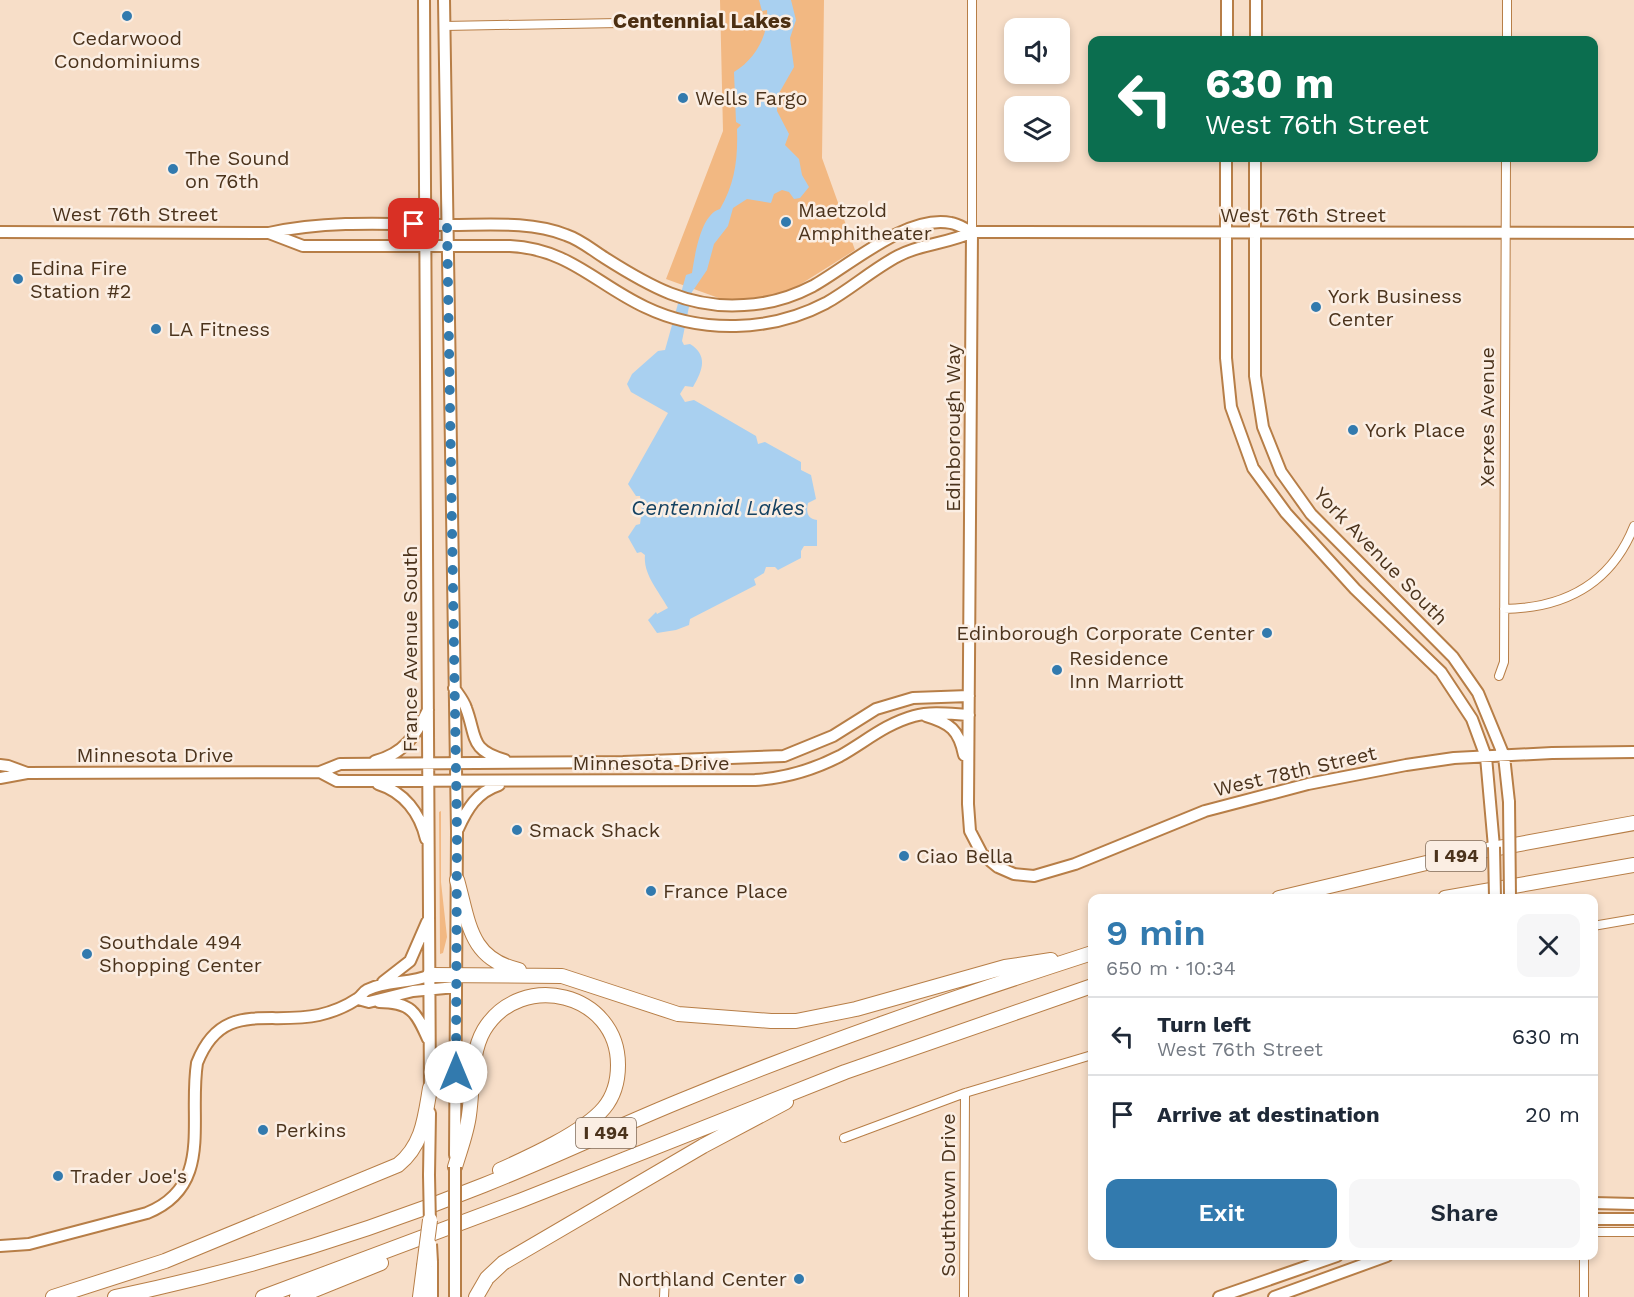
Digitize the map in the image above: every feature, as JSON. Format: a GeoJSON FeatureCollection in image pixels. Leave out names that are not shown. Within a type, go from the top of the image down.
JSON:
{"type":"FeatureCollection","features":[{"type":"Feature","properties":{"kind":"highway","name":"I 494"},"geometry":{"type":"LineString","coordinates":[[1296,894],[1460,855],[1634,823]]}},
{"type":"Feature","properties":{"kind":"highway","name":"I 494"},"geometry":{"type":"LineString","coordinates":[[1468,894],[1634,865]]}},
{"type":"Feature","properties":{"kind":"highway"},"geometry":{"type":"LineString","coordinates":[[457,880],[475,941],[483,954],[509,968],[572,979],[678,1014],[748,1021],[796,1021],[856,1009],[1005,967],[1088,954]]}},
{"type":"Feature","properties":{"kind":"highway","name":"I 494"},"geometry":{"type":"LineString","coordinates":[[115,1297],[238,1267],[390,1220],[532,1166],[678,1102],[819,1046],[1088,954]]}},
{"type":"Feature","properties":{"kind":"highway"},"geometry":{"type":"LineString","coordinates":[[430,982],[541,975]]}},
{"type":"Feature","properties":{"kind":"highway","name":"I 494"},"geometry":{"type":"LineString","coordinates":[[263,1297],[845,1072],[1088,987]]}},
{"type":"Feature","properties":{"kind":"highway"},"geometry":{"type":"LineString","coordinates":[[390,1220],[510,1166],[593,1119],[611,1098],[618,1073],[616,1046],[609,1028],[600,1018],[573,1000],[556,995],[535,995],[506,1007],[490,1022],[478,1043],[469,1116],[455,1167]]}},
{"type":"Feature","properties":{"kind":"highway"},"geometry":{"type":"LineString","coordinates":[[476,1297],[480,1287],[493,1271],[517,1254],[703,1146],[845,1072]]}},
{"type":"Feature","properties":{"kind":"highway"},"geometry":{"type":"LineString","coordinates":[[53,1297],[165,1261],[398,1165],[414,1148],[420,1136],[430,1088]]}},
{"type":"Feature","properties":{"kind":"highway"},"geometry":{"type":"LineString","coordinates":[[420,1297],[428,1264],[430,1220]]}},
{"type":"Feature","properties":{"kind":"highway"},"geometry":{"type":"LineString","coordinates":[[297,1297],[384,1262],[420,1237]]}},
{"type":"Feature","properties":{"kind":"street","name":"France Avenue South"},"geometry":{"type":"LineString","coordinates":[[424,0],[427,224],[430,1220]]}},
{"type":"Feature","properties":{"kind":"street"},"geometry":{"type":"LineString","coordinates":[[444,0],[457,832],[455,1297]]}},
{"type":"Feature","properties":{"kind":"street","name":"Edinborough Way"},"geometry":{"type":"LineString","coordinates":[[972,0],[968,775],[970,831],[982,854]]}},
{"type":"Feature","properties":{"kind":"street"},"geometry":{"type":"LineString","coordinates":[[1227,0],[1227,36]]}},
{"type":"Feature","properties":{"kind":"street"},"geometry":{"type":"LineString","coordinates":[[1256,0],[1256,36]]}},
{"type":"Feature","properties":{"kind":"street"},"geometry":{"type":"LineString","coordinates":[[1507,0],[1507,36]]}},
{"type":"Feature","properties":{"kind":"street"},"geometry":{"type":"LineString","coordinates":[[444,26],[675,22]]}},
{"type":"Feature","properties":{"kind":"street","name":"York Avenue South"},"geometry":{"type":"LineString","coordinates":[[1226,162],[1226,358],[1232,407],[1253,468],[1286,513],[1355,589],[1441,672],[1472,719],[1486,757]]}},
{"type":"Feature","properties":{"kind":"street","name":"York Avenue South"},"geometry":{"type":"LineString","coordinates":[[1256,162],[1255,376],[1263,427],[1281,472],[1311,514],[1453,657],[1478,693],[1504,756],[1509,802],[1510,894]]}},
{"type":"Feature","properties":{"kind":"street","name":"Xerxes Avenue"},"geometry":{"type":"LineString","coordinates":[[1499,676],[1504,662],[1506,162]]}},
{"type":"Feature","properties":{"kind":"street","name":"West 76th Street"},"geometry":{"type":"LineString","coordinates":[[0,231],[269,233],[303,226],[427,224],[526,226],[566,234],[658,290],[699,303],[743,305],[799,293],[872,247],[910,229],[951,223],[972,232],[1634,233]]}},
{"type":"Feature","properties":{"kind":"street","name":"West 76th Street"},"geometry":{"type":"LineString","coordinates":[[269,233],[303,246],[521,247],[552,253],[581,266],[650,310],[696,323],[752,325],[795,316],[835,298],[898,256],[924,246],[955,241],[972,232]]}},
{"type":"Feature","properties":{"kind":"street"},"geometry":{"type":"LineString","coordinates":[[1504,609],[1546,605],[1585,588],[1616,559],[1627,543],[1634,526]]}},
{"type":"Feature","properties":{"kind":"street"},"geometry":{"type":"LineString","coordinates":[[454,688],[466,707],[475,742],[482,751],[492,757],[517,764]]}},
{"type":"Feature","properties":{"kind":"street","name":"Minnesota Drive"},"geometry":{"type":"LineString","coordinates":[[0,778],[27,773],[320,772],[340,764],[517,764],[726,760],[784,756],[833,736],[876,709],[913,698],[969,696]]}},
{"type":"Feature","properties":{"kind":"street"},"geometry":{"type":"LineString","coordinates":[[363,764],[383,760],[405,748],[429,707]]}},
{"type":"Feature","properties":{"kind":"street"},"geometry":{"type":"LineString","coordinates":[[920,715],[945,722],[961,738],[968,775]]}},
{"type":"Feature","properties":{"kind":"street","name":"Minnesota Drive"},"geometry":{"type":"LineString","coordinates":[[320,772],[338,781],[731,781],[778,778],[807,771],[840,755],[894,723],[920,715],[969,715]]}},
{"type":"Feature","properties":{"kind":"street","name":"West 78th Street"},"geometry":{"type":"LineString","coordinates":[[982,854],[998,867],[1014,874],[1034,876],[1075,864],[1205,810],[1256,796],[1406,765],[1486,757],[1634,752]]}},
{"type":"Feature","properties":{"kind":"street"},"geometry":{"type":"LineString","coordinates":[[1486,757],[1492,806],[1495,894]]}},
{"type":"Feature","properties":{"kind":"street","name":"Minnesota Drive"},"geometry":{"type":"LineString","coordinates":[[0,765],[27,773]]}},
{"type":"Feature","properties":{"kind":"street"},"geometry":{"type":"LineString","coordinates":[[366,781],[401,794],[424,831],[430,856]]}},
{"type":"Feature","properties":{"kind":"street"},"geometry":{"type":"LineString","coordinates":[[457,832],[472,803],[486,789],[510,781]]}},
{"type":"Feature","properties":{"kind":"street"},"geometry":{"type":"LineString","coordinates":[[0,1246],[41,1241],[147,1213],[166,1204],[182,1189],[192,1166],[195,1078],[203,1048],[212,1036],[244,1018],[312,1016],[339,1009],[358,999],[367,990],[394,976],[410,961],[430,913]]}},
{"type":"Feature","properties":{"kind":"street"},"geometry":{"type":"LineString","coordinates":[[1598,925],[1634,919]]}},
{"type":"Feature","properties":{"kind":"street"},"geometry":{"type":"LineString","coordinates":[[367,990],[430,982]]}},
{"type":"Feature","properties":{"kind":"street"},"geometry":{"type":"LineString","coordinates":[[369,1002],[430,982]]}},
{"type":"Feature","properties":{"kind":"street"},"geometry":{"type":"LineString","coordinates":[[358,999],[400,1004],[415,1012],[430,1043]]}},
{"type":"Feature","properties":{"kind":"street","name":"Southtown Drive"},"geometry":{"type":"LineString","coordinates":[[844,1138],[965,1093],[1088,1056]]}},
{"type":"Feature","properties":{"kind":"street","name":"Southtown Drive"},"geometry":{"type":"LineString","coordinates":[[964,1297],[965,1093]]}},
{"type":"Feature","properties":{"kind":"street"},"geometry":{"type":"LineString","coordinates":[[1598,1203],[1634,1204]]}},
{"type":"Feature","properties":{"kind":"street"},"geometry":{"type":"LineString","coordinates":[[1598,1219],[1634,1219]]}},
{"type":"Feature","properties":{"kind":"street"},"geometry":{"type":"LineString","coordinates":[[1598,1232],[1634,1232]]}},
{"type":"Feature","properties":{"kind":"street"},"geometry":{"type":"LineString","coordinates":[[1219,1297],[1325,1260]]}},
{"type":"Feature","properties":{"kind":"street"},"geometry":{"type":"LineString","coordinates":[[1274,1297],[1376,1260]]}},
{"type":"Feature","properties":{"kind":"street"},"geometry":{"type":"LineString","coordinates":[[1584,1260],[1584,1297]]}},
{"type":"Feature","properties":{"kind":"street"},"geometry":{"type":"LineString","coordinates":[[428,1264],[432,1297]]}},
{"type":"Feature","properties":{"kind":"street"},"geometry":{"type":"LineString","coordinates":[[664,1297],[665,1276]]}},
{"type":"Feature","properties":{"kind":"shaded area"},"geometry":{"type":"Polygon","coordinates":[[[720,0],[824,0],[822,158],[855,250],[785,294],[727,301],[666,279],[723,131],[720,0]]]}},
{"type":"Feature","properties":{"kind":"shaded area"},"geometry":{"type":"Polygon","coordinates":[[[441,811],[441,882],[447,937],[443,953],[440,954],[439,812],[441,811]]]}},
{"type":"Feature","properties":{"kind":"water","name":"Centennial Lakes"},"geometry":{"type":"Polygon","coordinates":[[[759,0],[791,0],[796,20],[790,38],[794,67],[778,95],[777,111],[789,134],[785,145],[799,159],[802,175],[809,187],[800,198],[794,199],[789,192],[782,190],[774,194],[771,203],[747,199],[733,208],[728,226],[714,244],[707,270],[692,292],[682,341],[684,345],[690,344],[696,349],[702,359],[702,364],[693,387],[685,386],[680,394],[685,402],[694,400],[756,436],[758,444],[765,442],[801,462],[801,470],[811,475],[816,499],[808,503],[807,509],[809,516],[817,520],[817,546],[804,546],[801,558],[778,570],[775,567],[766,567],[764,573],[754,579],[756,585],[690,619],[689,625],[657,633],[648,620],[656,612],[657,614],[668,608],[646,569],[645,555],[641,552],[637,553],[628,537],[636,525],[640,524],[642,511],[640,496],[636,496],[628,484],[668,413],[631,392],[627,384],[632,374],[658,351],[665,350],[686,275],[692,273],[697,246],[704,226],[713,212],[720,209],[729,190],[736,161],[737,129],[741,125],[736,122],[734,72],[755,53],[763,37],[767,10],[762,11],[759,0]]]}},
{"type":"Feature","properties":{"kind":"place","name":"Cedarwood Condominiums"},"geometry":{"type":"Point","coordinates":[127,16]}},
{"type":"Feature","properties":{"kind":"place","name":"Wells Fargo"},"geometry":{"type":"Point","coordinates":[683,98]}},
{"type":"Feature","properties":{"kind":"place","name":"The Sound on 76th"},"geometry":{"type":"Point","coordinates":[173,169]}},
{"type":"Feature","properties":{"kind":"place","name":"Maetzold Amphitheater"},"geometry":{"type":"Point","coordinates":[786,222]}},
{"type":"Feature","properties":{"kind":"place","name":"Edina Fire Station #2"},"geometry":{"type":"Point","coordinates":[18,279]}},
{"type":"Feature","properties":{"kind":"place","name":"York Business Center"},"geometry":{"type":"Point","coordinates":[1316,307]}},
{"type":"Feature","properties":{"kind":"place","name":"LA Fitness"},"geometry":{"type":"Point","coordinates":[156,329]}},
{"type":"Feature","properties":{"kind":"place","name":"York Place"},"geometry":{"type":"Point","coordinates":[1353,430]}},
{"type":"Feature","properties":{"kind":"place","name":"Edinborough Corporate Center"},"geometry":{"type":"Point","coordinates":[1267,633]}},
{"type":"Feature","properties":{"kind":"place","name":"Residence Inn Marriott"},"geometry":{"type":"Point","coordinates":[1057,670]}},
{"type":"Feature","properties":{"kind":"place","name":"Smack Shack"},"geometry":{"type":"Point","coordinates":[517,830]}},
{"type":"Feature","properties":{"kind":"place","name":"Ciao Bella"},"geometry":{"type":"Point","coordinates":[904,856]}},
{"type":"Feature","properties":{"kind":"place","name":"France Place"},"geometry":{"type":"Point","coordinates":[651,891]}},
{"type":"Feature","properties":{"kind":"place","name":"Southdale 494 Shopping Center"},"geometry":{"type":"Point","coordinates":[87,954]}},
{"type":"Feature","properties":{"kind":"place","name":"Perkins"},"geometry":{"type":"Point","coordinates":[263,1130]}},
{"type":"Feature","properties":{"kind":"place","name":"Trader Joe's"},"geometry":{"type":"Point","coordinates":[58,1176]}},
{"type":"Feature","properties":{"kind":"place","name":"Northland Center"},"geometry":{"type":"Point","coordinates":[799,1279]}},
{"type":"Feature","properties":{"kind":"district","name":"Centennial Lakes"},"geometry":{"type":"Point","coordinates":[702,21]}},
{"type":"Feature","properties":{"kind":"route"},"geometry":{"type":"LineString","coordinates":[[414,224],[447,225],[457,832],[456,1072]]}}]}
